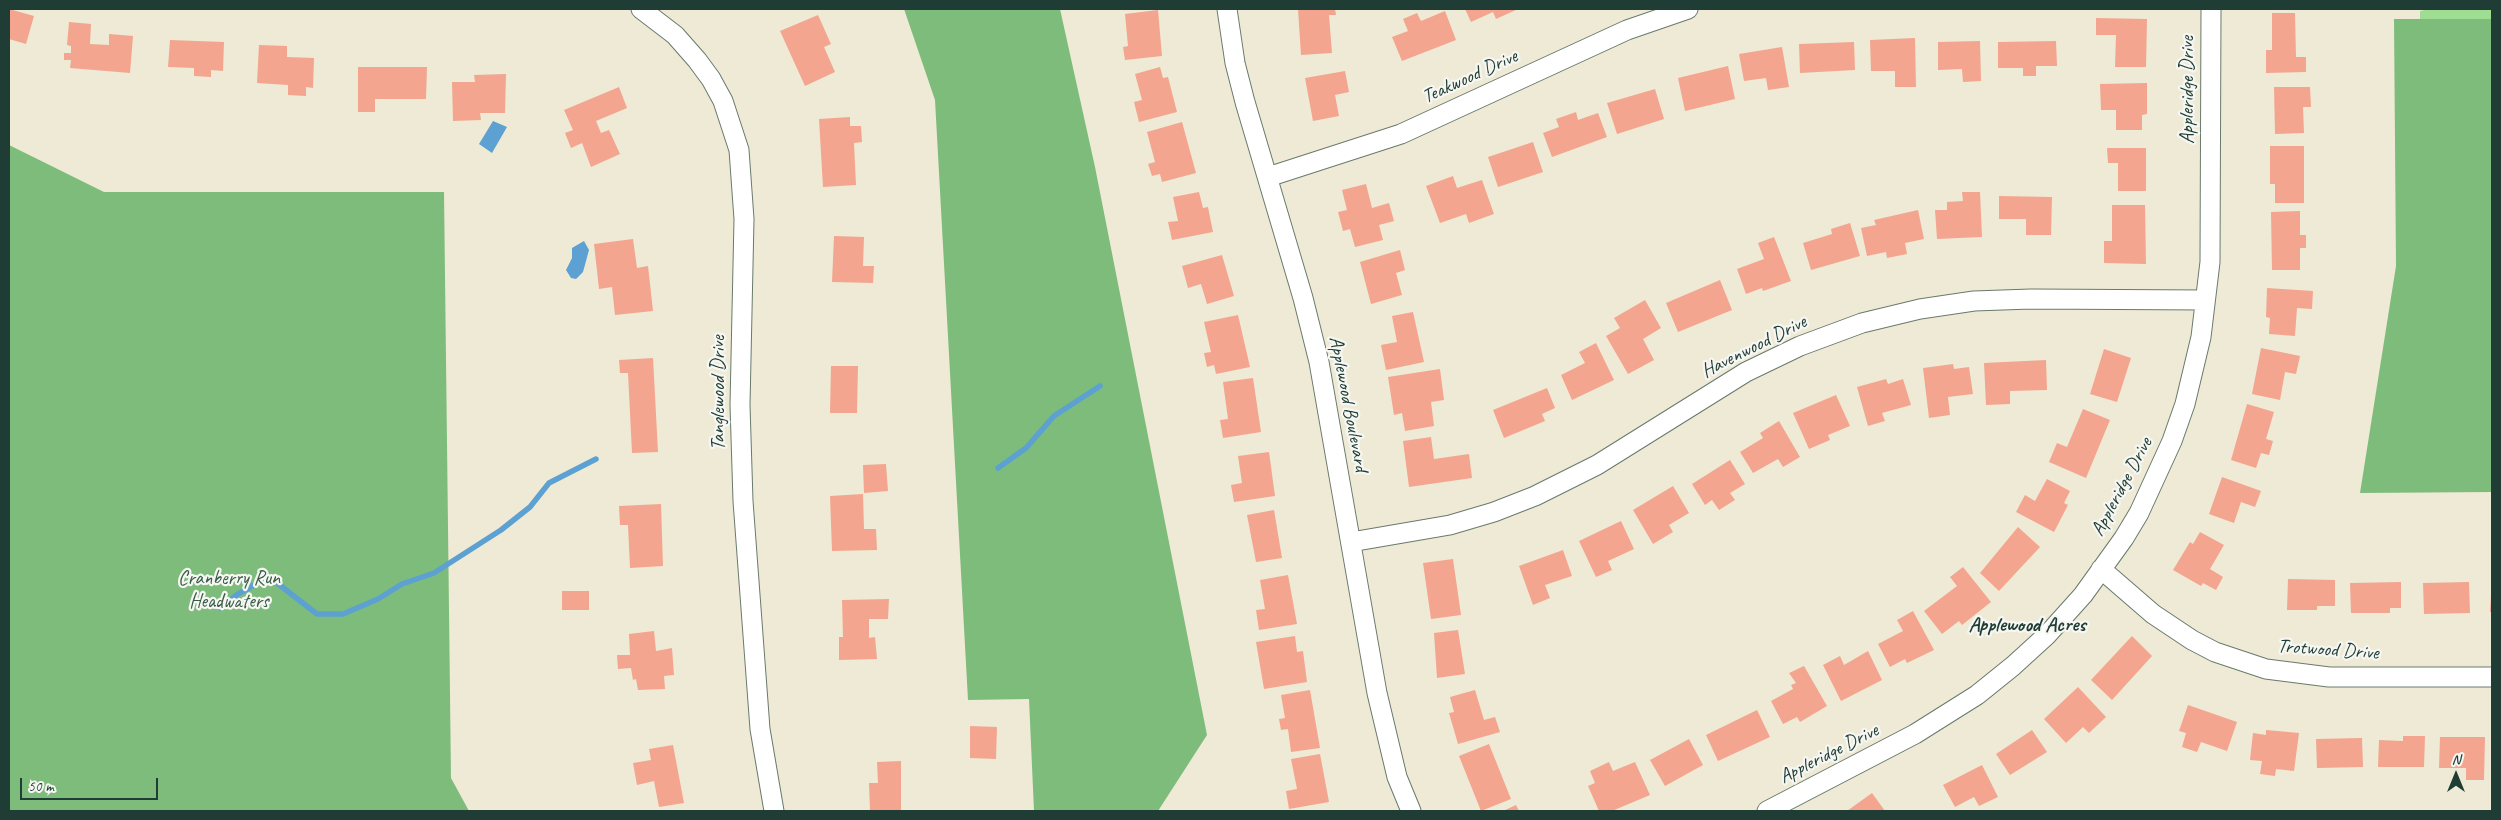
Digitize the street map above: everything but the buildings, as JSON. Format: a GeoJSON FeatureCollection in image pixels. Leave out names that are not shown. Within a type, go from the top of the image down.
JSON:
{"type":"FeatureCollection","features":[{"type":"Feature","properties":{"kind":"street","name":"Tanglewood Drive"},"geometry":{"type":"LineString","coordinates":[[641,9],[674,35],[697,60],[711,79],[723,101],[739,150],[744,219],[740,405],[743,501],[760,729],[774,811]]}},
{"type":"Feature","properties":{"kind":"street","name":"Applewood Boulevard"},"geometry":{"type":"LineString","coordinates":[[1227,9],[1235,63],[1319,362],[1386,732],[1397,777],[1411,811]]}},
{"type":"Feature","properties":{"kind":"street","name":"Teakwood Drive"},"geometry":{"type":"LineString","coordinates":[[1268,177],[1401,134],[1627,30],[1688,9]]}},
{"type":"Feature","properties":{"kind":"street","name":"Appleridge Drive"},"geometry":{"type":"LineString","coordinates":[[1767,811],[1915,734],[1977,695],[2048,635],[2083,596],[2139,512],[2172,441],[2195,366],[2206,300],[2210,262],[2210,9]]}},
{"type":"Feature","properties":{"kind":"street","name":"Havenwood Drive"},"geometry":{"type":"LineString","coordinates":[[1351,542],[1450,525],[1494,512],[1535,496],[1597,465],[1746,372],[1800,346],[1862,323],[1920,309],[1974,301],[2031,299],[2206,300]]}},
{"type":"Feature","properties":{"kind":"street","name":"Trotwood Drive"},"geometry":{"type":"LineString","coordinates":[[2102,570],[2153,614],[2192,640],[2224,655],[2266,669],[2329,677],[2492,677]]}},
{"type":"Feature","properties":{"kind":"green space"},"geometry":{"type":"Polygon","coordinates":[[[904,9],[1060,9],[1095,167],[1207,735],[1158,811],[1034,811],[1029,699],[968,700],[935,100],[904,9]]]}},
{"type":"Feature","properties":{"kind":"green space"},"geometry":{"type":"Polygon","coordinates":[[[2429,9],[2492,9],[2492,19],[2420,19],[2420,11],[2429,9]]]}},
{"type":"Feature","properties":{"kind":"green space"},"geometry":{"type":"Polygon","coordinates":[[[2394,19],[2492,19],[2492,492],[2360,493],[2396,266],[2394,19]]]}},
{"type":"Feature","properties":{"kind":"green space","name":"Cranberry Run Headwaters"},"geometry":{"type":"Polygon","coordinates":[[[9,145],[104,192],[444,192],[451,778],[469,811],[9,811],[9,145]]]}},
{"type":"Feature","properties":{"kind":"water"},"geometry":{"type":"Polygon","coordinates":[[[493,121],[507,127],[492,153],[479,144],[493,121]]]}},
{"type":"Feature","properties":{"kind":"water"},"geometry":{"type":"Polygon","coordinates":[[[584,241],[589,250],[583,272],[576,279],[571,278],[566,270],[572,258],[572,248],[584,241]]]}},
{"type":"Feature","properties":{"kind":"waterway"},"geometry":{"type":"LineString","coordinates":[[998,468],[1026,448],[1054,416],[1100,386]]}},
{"type":"Feature","properties":{"kind":"waterway"},"geometry":{"type":"LineString","coordinates":[[220,608],[238,594],[261,581],[277,583],[317,614],[343,614],[378,599],[402,584],[434,573],[501,530],[530,507],[549,483],[596,459]]}},
{"type":"Feature","properties":{"kind":"district","name":"Applewood Acres"},"geometry":{"type":"Point","coordinates":[2027,625]}}]}
